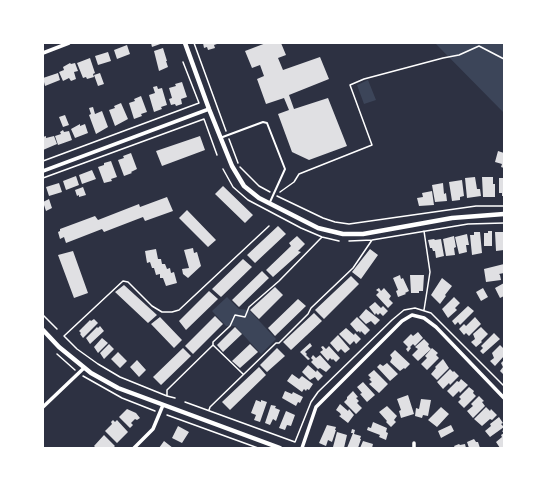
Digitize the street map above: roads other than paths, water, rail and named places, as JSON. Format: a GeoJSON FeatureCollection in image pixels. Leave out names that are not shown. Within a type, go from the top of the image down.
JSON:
{"type":"FeatureCollection","features":[{"type":"Feature","properties":{"kind":"street"},"geometry":{"type":"LineString","coordinates":[[43,53],[69,43]]}},
{"type":"Feature","properties":{"kind":"street"},"geometry":{"type":"LineString","coordinates":[[185,43],[220,138],[232,166],[244,186],[258,198],[318,228],[343,234],[363,234],[452,218],[499,213],[504,214]]}},
{"type":"Feature","properties":{"kind":"street"},"geometry":{"type":"LineString","coordinates":[[43,171],[209,109]]}},
{"type":"Feature","properties":{"kind":"street"},"geometry":{"type":"LineString","coordinates":[[302,448],[316,407],[402,321],[412,315],[424,318],[436,327],[504,398]]}},
{"type":"Feature","properties":{"kind":"street"},"geometry":{"type":"LineString","coordinates":[[43,330],[59,347],[84,368],[118,388],[280,448]]}},
{"type":"Feature","properties":{"kind":"street"},"geometry":{"type":"LineString","coordinates":[[43,407],[84,368]]}},
{"type":"Feature","properties":{"kind":"street"},"geometry":{"type":"LineString","coordinates":[[134,448],[153,429],[163,405]]}},
{"type":"Feature","properties":{"kind":"lane"},"geometry":{"type":"LineString","coordinates":[[220,138],[263,122],[267,122],[285,169],[270,203]]}}]}
